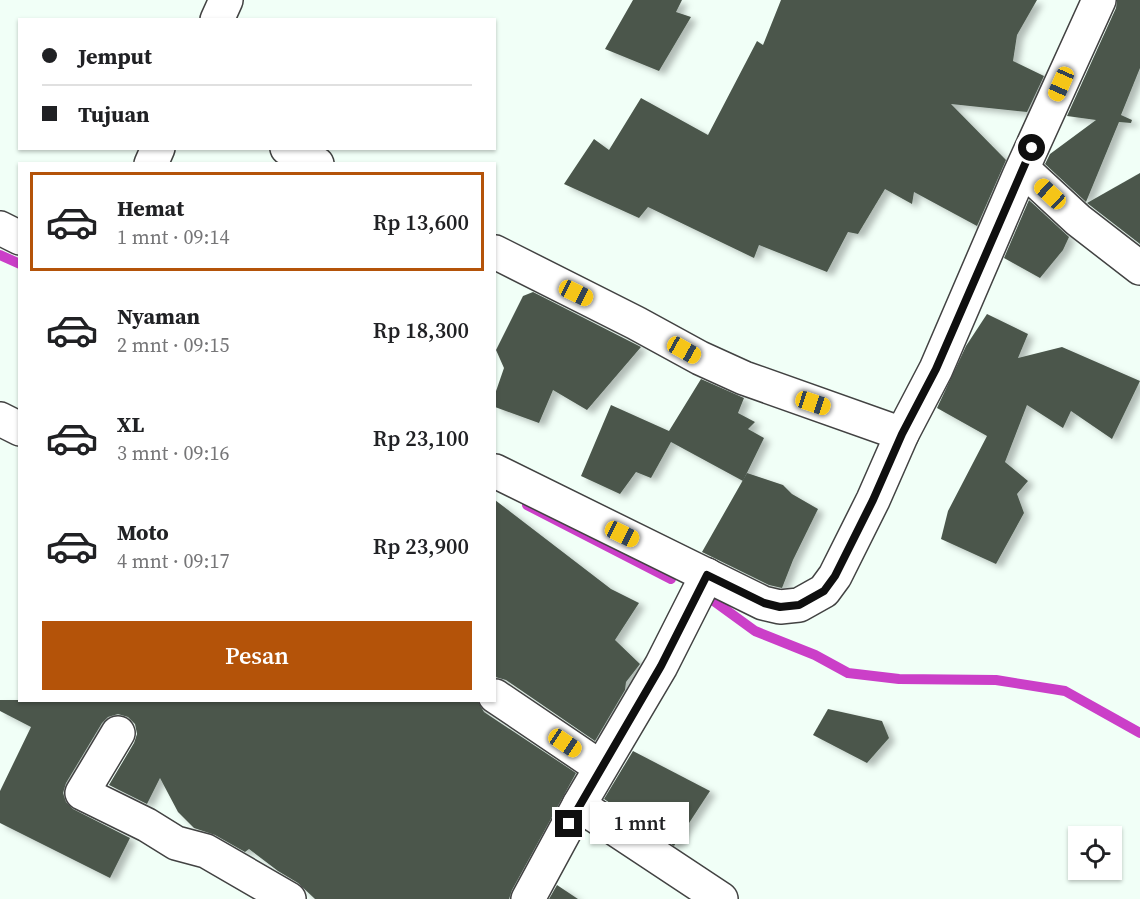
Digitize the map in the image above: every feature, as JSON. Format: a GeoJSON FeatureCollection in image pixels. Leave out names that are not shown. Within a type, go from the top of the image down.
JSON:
{"type":"FeatureCollection","features":[{"type":"Feature","properties":{"kind":"street"},"geometry":{"type":"LineString","coordinates":[[218,18],[226,0]]}},
{"type":"Feature","properties":{"kind":"street"},"geometry":{"type":"LineString","coordinates":[[496,471],[764,603],[780,607],[799,605],[824,591],[835,576],[873,500],[902,434],[936,369],[1099,0]]}},
{"type":"Feature","properties":{"kind":"street"},"geometry":{"type":"LineString","coordinates":[[291,150],[312,162]]}},
{"type":"Feature","properties":{"kind":"street"},"geometry":{"type":"LineString","coordinates":[[1023,169],[1078,220],[1140,268]]}},
{"type":"Feature","properties":{"kind":"street"},"geometry":{"type":"LineString","coordinates":[[0,228],[18,237]]}},
{"type":"Feature","properties":{"kind":"street"},"geometry":{"type":"LineString","coordinates":[[496,253],[700,358],[744,378],[902,434]]}},
{"type":"Feature","properties":{"kind":"street"},"geometry":{"type":"LineString","coordinates":[[0,419],[18,428]]}},
{"type":"Feature","properties":{"kind":"street"},"geometry":{"type":"LineString","coordinates":[[528,899],[600,767],[661,666],[707,575]]}},
{"type":"Feature","properties":{"kind":"street"},"geometry":{"type":"LineString","coordinates":[[496,697],[600,767]]}},
{"type":"Feature","properties":{"kind":"street"},"geometry":{"type":"LineString","coordinates":[[118,733],[82,793],[147,825],[176,843],[206,851],[289,899]]}},
{"type":"Feature","properties":{"kind":"street"},"geometry":{"type":"LineString","coordinates":[[579,805],[721,899]]}},
{"type":"Feature","properties":{"kind":"building"},"geometry":{"type":"Polygon","coordinates":[[[633,0],[682,0],[676,12],[691,17],[659,71],[605,49],[633,0]]]}},
{"type":"Feature","properties":{"kind":"building"},"geometry":{"type":"Polygon","coordinates":[[[781,0],[1037,0],[1017,35],[1013,61],[1044,76],[1027,112],[951,104],[1006,160],[977,226],[914,192],[912,204],[885,189],[858,234],[848,232],[827,272],[759,245],[754,258],[648,207],[639,218],[564,184],[594,139],[609,150],[641,98],[708,135],[757,41],[763,45],[781,0]]]}},
{"type":"Feature","properties":{"kind":"building"},"geometry":{"type":"Polygon","coordinates":[[[1117,0],[1140,0],[1140,68],[1121,115],[1132,120],[1131,123],[1119,122],[1086,202],[1045,164],[1050,154],[1096,120],[1067,116],[1116,8],[1117,0]]]}},
{"type":"Feature","properties":{"kind":"building"},"geometry":{"type":"Polygon","coordinates":[[[1140,173],[1140,244],[1087,203],[1140,173]]]}},
{"type":"Feature","properties":{"kind":"building"},"geometry":{"type":"Polygon","coordinates":[[[1029,200],[1069,237],[1063,250],[1040,278],[1004,258],[1029,200]]]}},
{"type":"Feature","properties":{"kind":"building"},"geometry":{"type":"Polygon","coordinates":[[[533,292],[641,347],[587,410],[553,390],[539,423],[496,407],[496,391],[504,368],[496,350],[523,296],[533,292]]]}},
{"type":"Feature","properties":{"kind":"building"},"geometry":{"type":"Polygon","coordinates":[[[987,314],[1028,334],[1018,358],[1062,347],[1140,381],[1112,439],[1071,411],[1063,428],[1027,405],[1005,462],[1028,481],[1017,494],[1024,513],[996,564],[941,539],[948,511],[987,436],[937,408],[966,346],[987,314]]]}},
{"type":"Feature","properties":{"kind":"building"},"geometry":{"type":"Polygon","coordinates":[[[701,379],[744,398],[738,413],[755,422],[748,429],[764,438],[743,481],[671,442],[651,478],[636,472],[620,494],[581,476],[611,405],[669,431],[701,379]]]}},
{"type":"Feature","properties":{"kind":"building"},"geometry":{"type":"Polygon","coordinates":[[[747,473],[783,485],[792,494],[818,509],[782,588],[769,585],[702,552],[747,473]]]}},
{"type":"Feature","properties":{"kind":"building"},"geometry":{"type":"Polygon","coordinates":[[[496,501],[611,589],[639,603],[615,640],[640,664],[626,682],[625,690],[595,741],[506,680],[496,677],[496,501]]]}},
{"type":"Feature","properties":{"kind":"building"},"geometry":{"type":"Polygon","coordinates":[[[0,700],[18,700],[18,702],[478,702],[484,712],[576,773],[509,899],[315,899],[298,883],[249,849],[245,852],[215,835],[194,828],[178,812],[160,778],[147,804],[109,785],[137,734],[135,724],[128,717],[118,714],[108,717],[102,723],[66,783],[63,793],[66,802],[73,809],[130,838],[110,878],[0,823],[0,791],[31,727],[0,711],[0,700]]]}},
{"type":"Feature","properties":{"kind":"building"},"geometry":{"type":"Polygon","coordinates":[[[828,709],[882,721],[889,738],[867,763],[813,735],[828,709]]]}},
{"type":"Feature","properties":{"kind":"building"},"geometry":{"type":"Polygon","coordinates":[[[633,751],[710,791],[674,846],[604,799],[633,751]]]}},
{"type":"Feature","properties":{"kind":"building"},"geometry":{"type":"Polygon","coordinates":[[[557,885],[578,899],[549,899],[557,885]]]}},
{"type":"Feature","properties":{"kind":"waterway"},"geometry":{"type":"LineString","coordinates":[[0,255],[18,263]]}},
{"type":"Feature","properties":{"kind":"waterway"},"geometry":{"type":"LineString","coordinates":[[527,505],[671,579]]}},
{"type":"Feature","properties":{"kind":"waterway"},"geometry":{"type":"LineString","coordinates":[[711,599],[755,631],[815,655],[848,673],[899,679],[996,680],[1065,691],[1140,733]]}},
{"type":"Feature","properties":{"kind":"route"},"geometry":{"type":"LineString","coordinates":[[569,824],[600,767],[661,666],[707,575],[764,603],[780,607],[799,605],[810,599],[824,591],[835,576],[873,500],[902,434],[936,369],[1032,148]]}}]}
